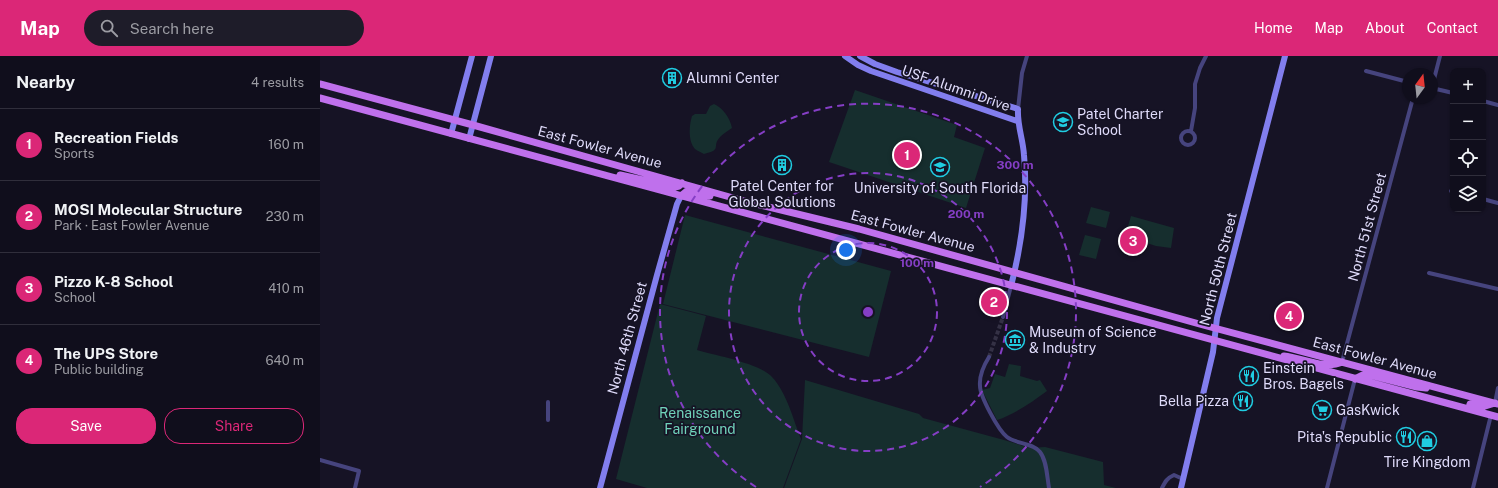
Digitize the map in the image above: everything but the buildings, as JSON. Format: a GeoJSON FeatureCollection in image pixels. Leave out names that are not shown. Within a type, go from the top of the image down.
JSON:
{"type":"FeatureCollection","features":[{"type":"Feature","properties":{"kind":"main road","name":"East Fowler Avenue"},"geometry":{"type":"LineString","coordinates":[[320,84],[744,201],[859,229],[1015,271],[1215,328],[1496,404]]}},
{"type":"Feature","properties":{"kind":"main road","name":"East Fowler Avenue"},"geometry":{"type":"LineString","coordinates":[[320,98],[1011,286],[1496,414]]}},
{"type":"Feature","properties":{"kind":"main road"},"geometry":{"type":"LineString","coordinates":[[608,176],[622,175],[675,187],[680,186],[682,183]]}},
{"type":"Feature","properties":{"kind":"main road"},"geometry":{"type":"LineString","coordinates":[[681,196],[685,192],[694,192],[744,201]]}},
{"type":"Feature","properties":{"kind":"main road"},"geometry":{"type":"LineString","coordinates":[[1258,352],[1294,357],[1326,365],[1334,365],[1342,362]]}},
{"type":"Feature","properties":{"kind":"main road"},"geometry":{"type":"LineString","coordinates":[[1356,378],[1363,375],[1370,375],[1417,387],[1442,389]]}},
{"type":"Feature","properties":{"kind":"main road"},"geometry":{"type":"LineString","coordinates":[[1427,397],[1450,399],[1482,407],[1496,404]]}},
{"type":"Feature","properties":{"kind":"street"},"geometry":{"type":"LineString","coordinates":[[451,134],[472,56]]}},
{"type":"Feature","properties":{"kind":"street"},"geometry":{"type":"LineString","coordinates":[[469,139],[491,56]]}},
{"type":"Feature","properties":{"kind":"street","name":"USF Alumni Drive"},"geometry":{"type":"LineString","coordinates":[[845,56],[870,71],[1018,121]]}},
{"type":"Feature","properties":{"kind":"street","name":"USF Alumni Drive"},"geometry":{"type":"LineString","coordinates":[[860,56],[896,72],[1018,109]]}},
{"type":"Feature","properties":{"kind":"street"},"geometry":{"type":"LineString","coordinates":[[1003,317],[1015,271],[1024,222],[1024,154],[1018,121],[1018,109],[1022,74],[1027,56]]}},
{"type":"Feature","properties":{"kind":"street"},"geometry":{"type":"LineString","coordinates":[[1191,131],[1195,108],[1195,84],[1206,56]]}},
{"type":"Feature","properties":{"kind":"street","name":"North 50th Street"},"geometry":{"type":"LineString","coordinates":[[1181,488],[1215,340],[1215,328],[1285,56]]}},
{"type":"Feature","properties":{"kind":"street"},"geometry":{"type":"LineString","coordinates":[[1437,68],[1440,56]]}},
{"type":"Feature","properties":{"kind":"street"},"geometry":{"type":"LineString","coordinates":[[1366,71],[1402,80]]}},
{"type":"Feature","properties":{"kind":"street"},"geometry":{"type":"LineString","coordinates":[[1438,89],[1450,92]]}},
{"type":"Feature","properties":{"kind":"street"},"geometry":{"type":"LineString","coordinates":[[1486,102],[1498,105]]}},
{"type":"Feature","properties":{"kind":"street","name":"North 51st Street"},"geometry":{"type":"LineString","coordinates":[[1342,362],[1411,104]]}},
{"type":"Feature","properties":{"kind":"street","name":"North 46th Street"},"geometry":{"type":"LineString","coordinates":[[600,488],[657,275],[677,204],[681,196]]}},
{"type":"Feature","properties":{"kind":"street"},"geometry":{"type":"LineString","coordinates":[[1486,200],[1498,203]]}},
{"type":"Feature","properties":{"kind":"street"},"geometry":{"type":"LineString","coordinates":[[1429,272],[1498,289]]}},
{"type":"Feature","properties":{"kind":"street"},"geometry":{"type":"LineString","coordinates":[[989,357],[984,365],[980,387],[995,423],[1000,431],[1008,438],[1036,448],[1040,452],[1045,466],[1049,488]]}},
{"type":"Feature","properties":{"kind":"street"},"geometry":{"type":"LineString","coordinates":[[1327,488],[1356,378]]}},
{"type":"Feature","properties":{"kind":"street"},"geometry":{"type":"LineString","coordinates":[[1496,404],[1498,388]]}},
{"type":"Feature","properties":{"kind":"street"},"geometry":{"type":"LineString","coordinates":[[548,402],[548,420]]}},
{"type":"Feature","properties":{"kind":"street"},"geometry":{"type":"LineString","coordinates":[[1473,488],[1496,414]]}},
{"type":"Feature","properties":{"kind":"street"},"geometry":{"type":"LineString","coordinates":[[320,460],[359,471],[355,488]]}},
{"type":"Feature","properties":{"kind":"street"},"geometry":{"type":"LineString","coordinates":[[1162,488],[1164,482],[1169,477],[1174,475],[1183,479]]}},
{"type":"Feature","properties":{"kind":"green space"},"geometry":{"type":"Polygon","coordinates":[[[855,90],[957,125],[954,137],[985,148],[966,208],[829,162],[855,90]]]}},
{"type":"Feature","properties":{"kind":"green space"},"geometry":{"type":"Polygon","coordinates":[[[714,104],[726,114],[732,128],[718,140],[714,151],[704,154],[695,149],[691,142],[691,120],[692,116],[695,114],[706,114],[710,106],[714,104]]]}},
{"type":"Feature","properties":{"kind":"green space"},"geometry":{"type":"Polygon","coordinates":[[[1091,207],[1110,212],[1106,228],[1086,223],[1091,207]]]}},
{"type":"Feature","properties":{"kind":"green space"},"geometry":{"type":"Polygon","coordinates":[[[685,215],[891,271],[869,357],[663,304],[685,215]]]}},
{"type":"Feature","properties":{"kind":"green space"},"geometry":{"type":"Polygon","coordinates":[[[1131,216],[1174,228],[1171,248],[1156,246],[1125,236],[1131,216]]]}},
{"type":"Feature","properties":{"kind":"green space"},"geometry":{"type":"Polygon","coordinates":[[[1085,235],[1101,239],[1096,259],[1079,255],[1085,235]]]}},
{"type":"Feature","properties":{"kind":"green space"},"geometry":{"type":"Polygon","coordinates":[[[990,287],[1003,291],[1005,296],[1001,308],[997,307],[994,312],[984,309],[990,287]]]}},
{"type":"Feature","properties":{"kind":"green space","name":"Renaissance Fairground"},"geometry":{"type":"Polygon","coordinates":[[[660,304],[706,316],[697,350],[737,360],[758,368],[766,372],[777,383],[786,398],[801,439],[783,488],[647,488],[616,479],[660,304]]]}},
{"type":"Feature","properties":{"kind":"green space"},"geometry":{"type":"Polygon","coordinates":[[[1009,364],[1021,366],[1020,376],[1037,381],[1040,380],[1047,391],[1017,411],[997,420],[982,390],[990,388],[995,374],[1005,377],[1009,364]]]}},
{"type":"Feature","properties":{"kind":"green space"},"geometry":{"type":"Polygon","coordinates":[[[805,380],[919,414],[923,418],[1030,448],[1045,447],[1103,462],[1104,485],[1116,488],[784,488],[802,439],[805,380]]]}},
{"type":"Feature","properties":{"kind":"tunnel"},"geometry":{"type":"LineString","coordinates":[[989,357],[1003,317]]}},
{"type":"Feature","properties":{"kind":"place","name":"Alumni Center"},"geometry":{"type":"Point","coordinates":[672,78]}},
{"type":"Feature","properties":{"kind":"place","name":"Patel Charter School"},"geometry":{"type":"Point","coordinates":[1063,122]}},
{"type":"Feature","properties":{"kind":"place","name":"Recreation Fields"},"geometry":{"type":"Point","coordinates":[907,155]}},
{"type":"Feature","properties":{"kind":"place","name":"Patel Center for Global Solutions"},"geometry":{"type":"Point","coordinates":[782,165]}},
{"type":"Feature","properties":{"kind":"place","name":"University of South Florida"},"geometry":{"type":"Point","coordinates":[940,167]}},
{"type":"Feature","properties":{"kind":"place","name":"Pizzo K-8 School"},"geometry":{"type":"Point","coordinates":[1133,241]}},
{"type":"Feature","properties":{"kind":"place","name":"MOSI Molecular Structure"},"geometry":{"type":"Point","coordinates":[994,302]}},
{"type":"Feature","properties":{"kind":"place","name":"The UPS Store"},"geometry":{"type":"Point","coordinates":[1289,316]}},
{"type":"Feature","properties":{"kind":"place","name":"Museum of Science & Industry"},"geometry":{"type":"Point","coordinates":[1015,340]}},
{"type":"Feature","properties":{"kind":"place","name":"Einstein Bros. Bagels"},"geometry":{"type":"Point","coordinates":[1249,376]}},
{"type":"Feature","properties":{"kind":"place","name":"Bella Pizza"},"geometry":{"type":"Point","coordinates":[1243,401]}},
{"type":"Feature","properties":{"kind":"place","name":"GasKwick"},"geometry":{"type":"Point","coordinates":[1322,410]}},
{"type":"Feature","properties":{"kind":"place","name":"Pita's Republic"},"geometry":{"type":"Point","coordinates":[1406,437]}},
{"type":"Feature","properties":{"kind":"place","name":"Tire Kingdom"},"geometry":{"type":"Point","coordinates":[1427,441]}}]}
